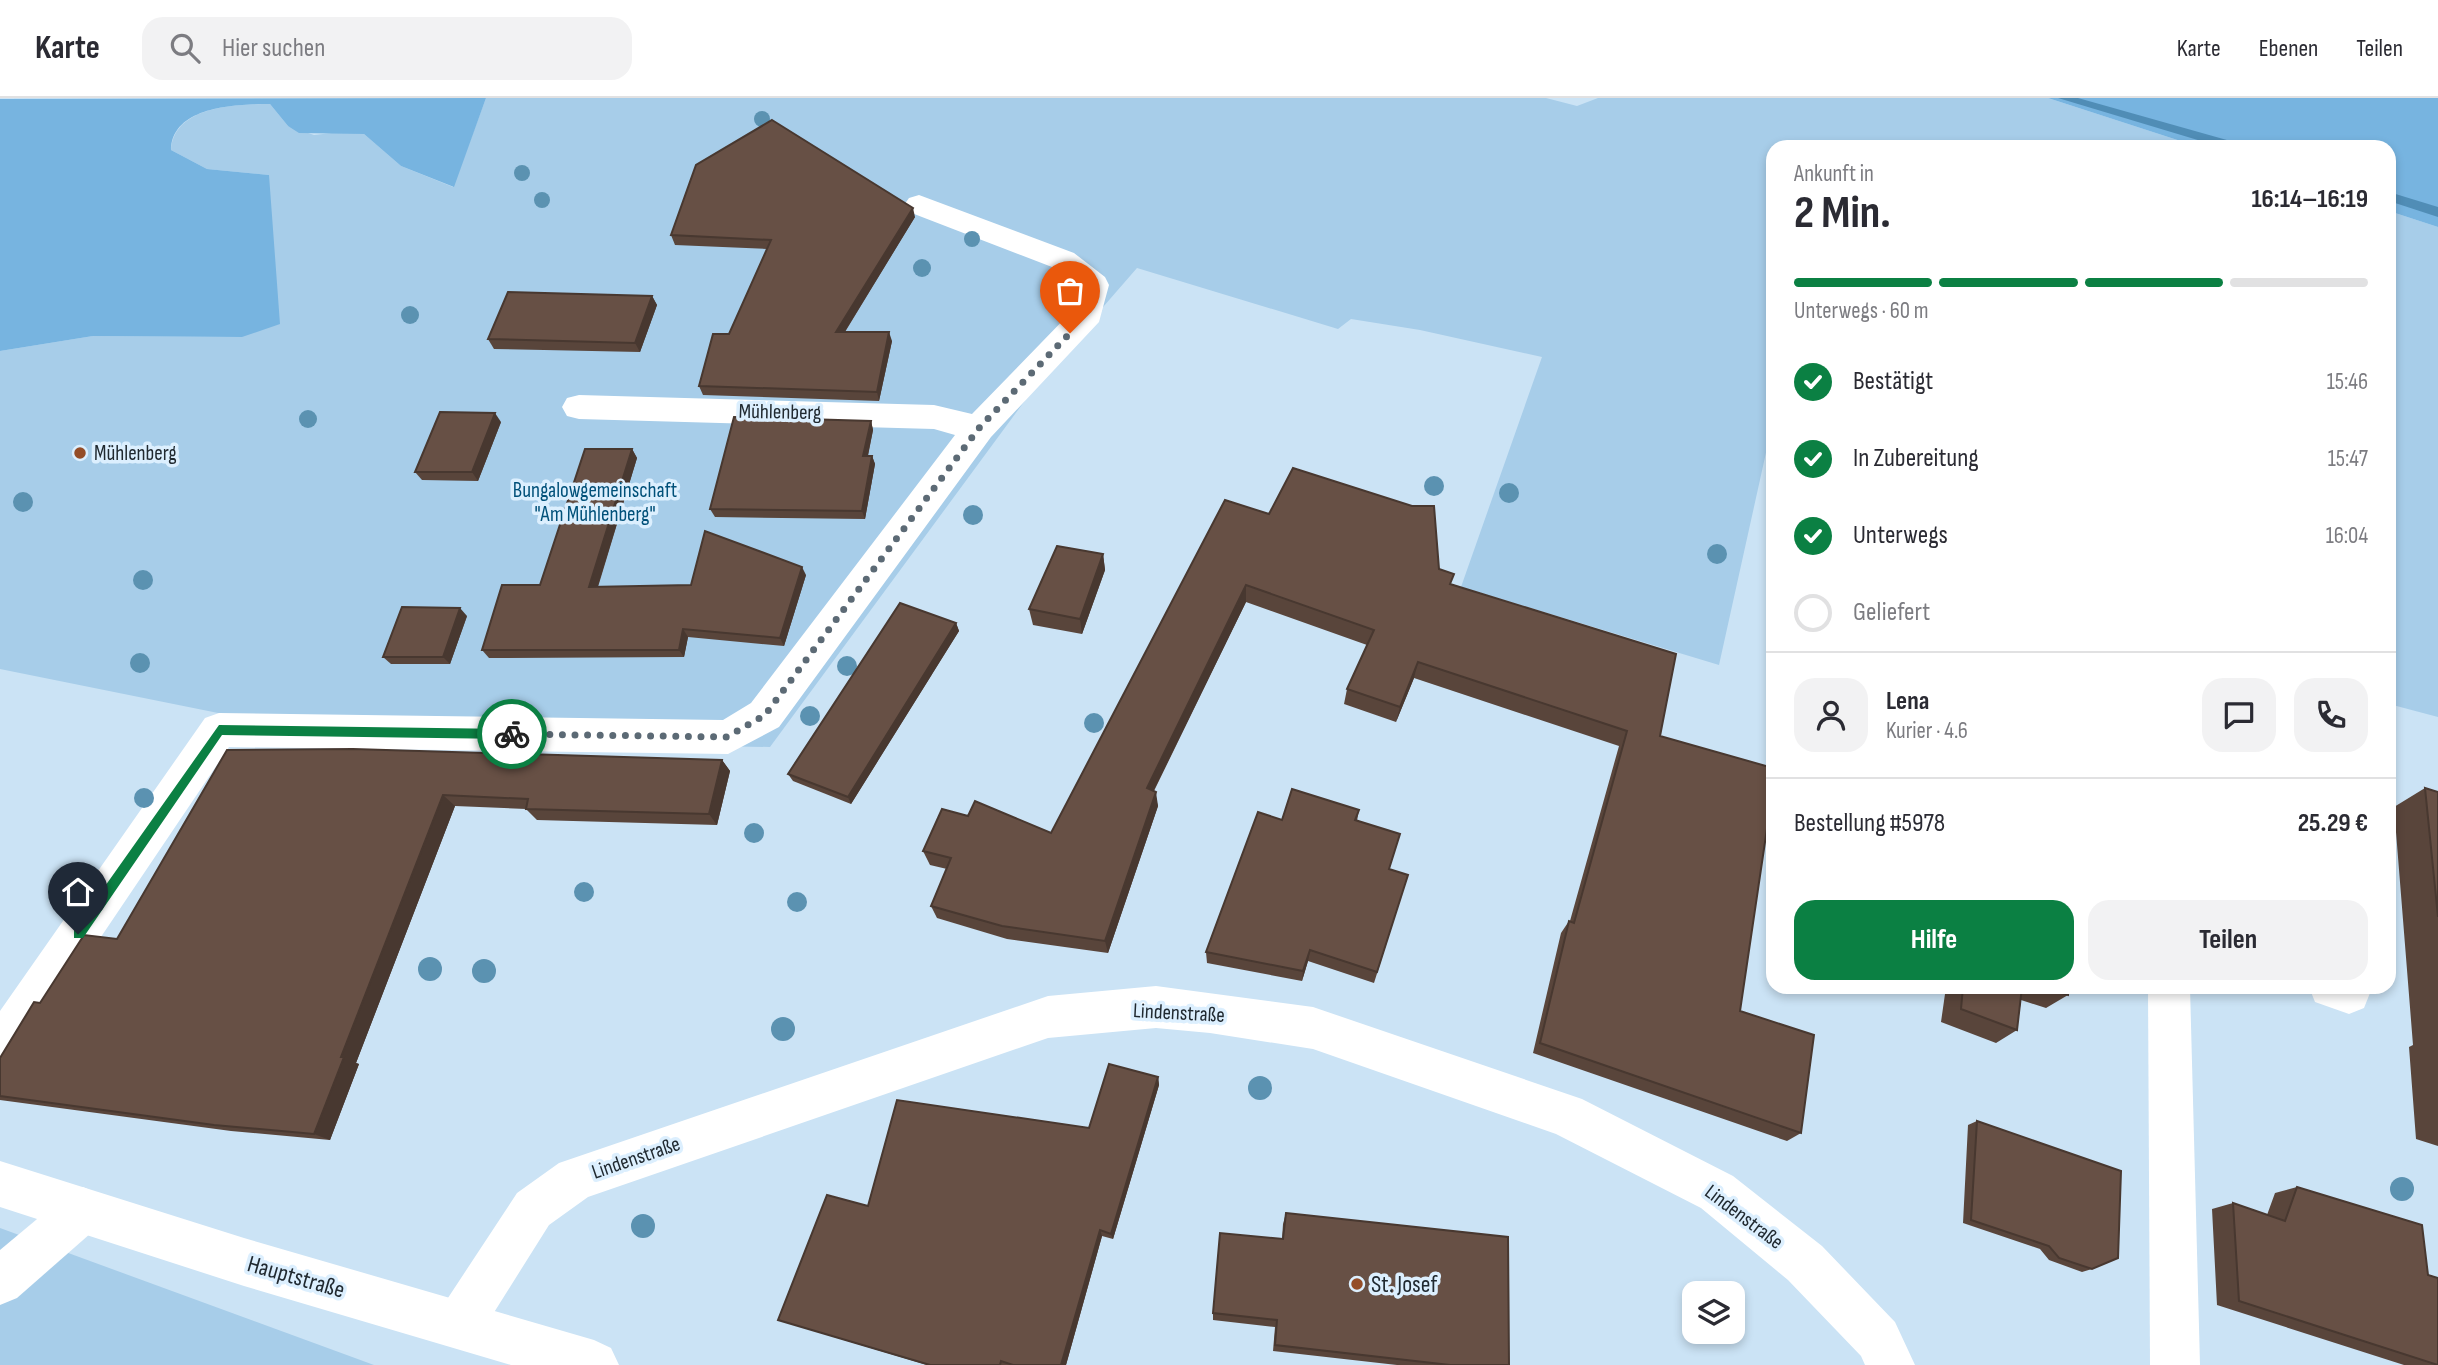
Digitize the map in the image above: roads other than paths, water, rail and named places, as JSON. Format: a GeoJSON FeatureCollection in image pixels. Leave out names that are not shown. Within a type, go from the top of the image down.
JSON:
{"type":"FeatureCollection","features":[{"type":"Feature","properties":{"kind":"street"},"geometry":{"type":"LineString","coordinates":[[0,1048],[219,730],[727,737],[765,715],[979,428],[1088,314],[1094,285],[1063,260],[919,205]]}},
{"type":"Feature","properties":{"kind":"street","name":"Mühlenberg"},"geometry":{"type":"LineString","coordinates":[[579,407],[934,417],[979,428]]}},
{"type":"Feature","properties":{"kind":"street"},"geometry":{"type":"LineString","coordinates":[[2169,994],[2175,1365]]}},
{"type":"Feature","properties":{"kind":"street","name":"Lindenstraße"},"geometry":{"type":"LineString","coordinates":[[459,1324],[533,1209],[575,1179],[1048,1017],[1156,1007],[1210,1012],[1313,1028],[1566,1115],[1717,1192],[1805,1263],[1878,1339],[1890,1365]]}},
{"type":"Feature","properties":{"kind":"street","name":"Hauptstraße"},"geometry":{"type":"LineString","coordinates":[[0,1184],[244,1262],[589,1364]]}},
{"type":"Feature","properties":{"kind":"street"},"geometry":{"type":"LineString","coordinates":[[0,1281],[83,1210]]}},
{"type":"Feature","properties":{"kind":"waterway"},"geometry":{"type":"LineString","coordinates":[[2064,98],[2211,140]]}},
{"type":"Feature","properties":{"kind":"waterway"},"geometry":{"type":"LineString","coordinates":[[2396,198],[2438,212]]}},
{"type":"Feature","properties":{"kind":"place","name":"Mühlenberg"},"geometry":{"type":"Point","coordinates":[80,453]}},
{"type":"Feature","properties":{"kind":"place","name":"St. Josef"},"geometry":{"type":"Point","coordinates":[1357,1284]}},
{"type":"Feature","properties":{"kind":"park label","name":"Bungalowgemeinschaft \"Am Mühlenberg\""},"geometry":{"type":"Point","coordinates":[595,502]}}]}
